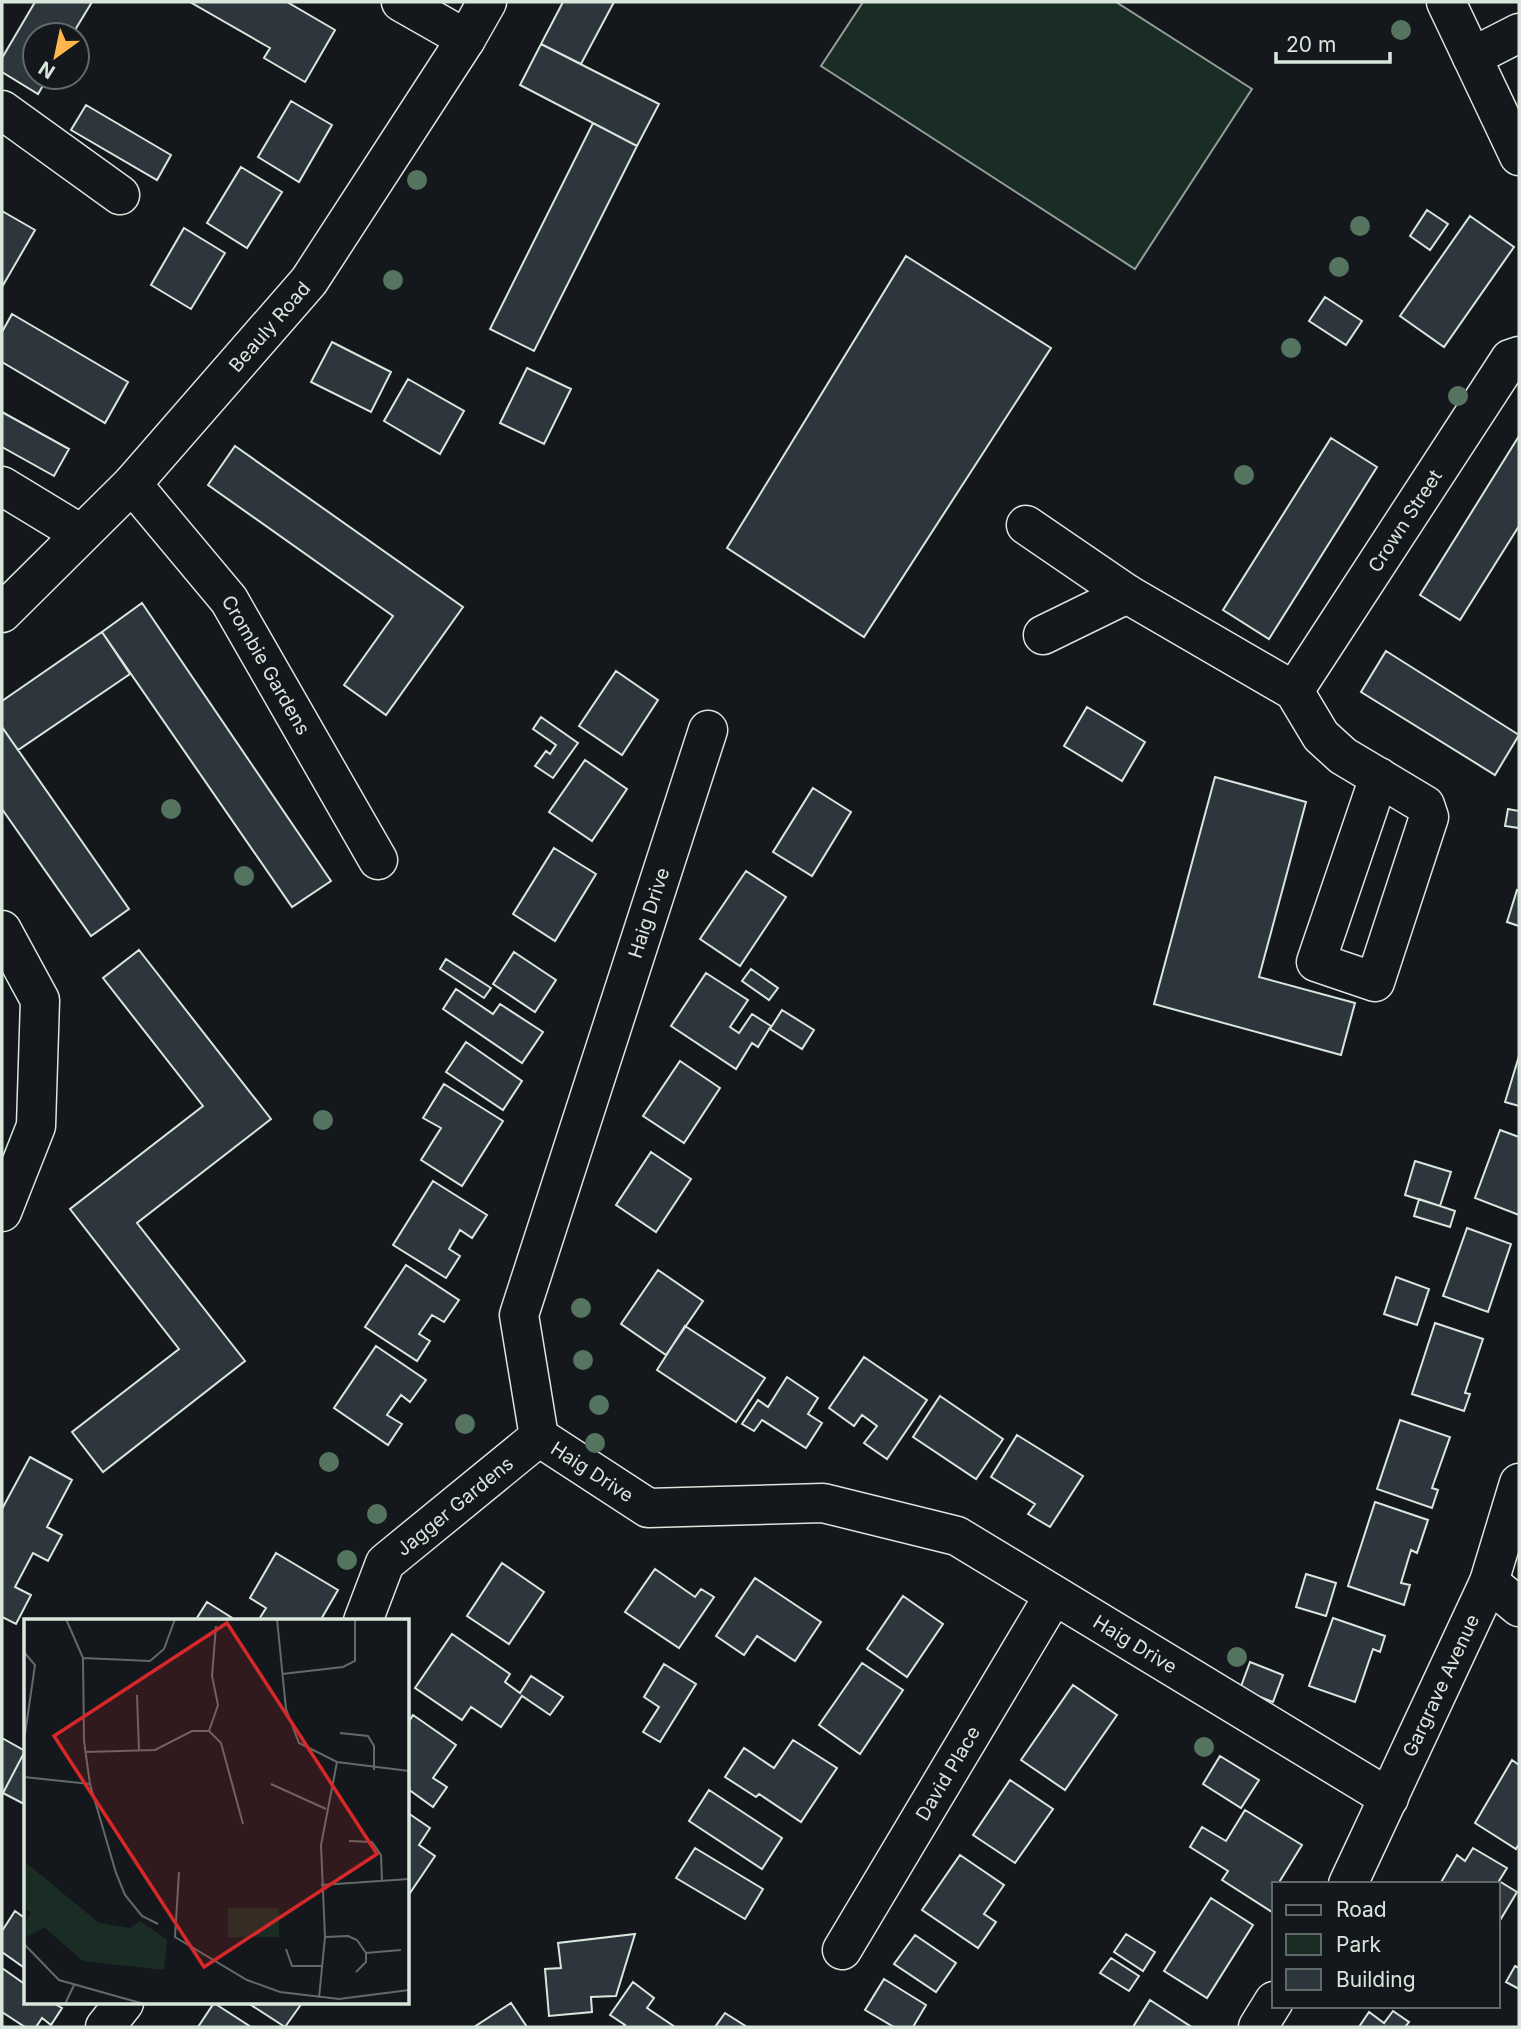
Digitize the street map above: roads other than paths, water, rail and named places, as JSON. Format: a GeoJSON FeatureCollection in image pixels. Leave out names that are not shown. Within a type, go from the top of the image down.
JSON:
{"type":"FeatureCollection","features":[{"type":"Feature","properties":{"kind":"street"},"geometry":{"type":"LineString","coordinates":[[401,2],[467,39]]}},
{"type":"Feature","properties":{"kind":"street","name":"Beauly Road"},"geometry":{"type":"LineString","coordinates":[[2,613],[132,484],[309,281],[467,39],[487,2]]}},
{"type":"Feature","properties":{"kind":"street"},"geometry":{"type":"LineString","coordinates":[[1446,2],[1519,156]]}},
{"type":"Feature","properties":{"kind":"street"},"geometry":{"type":"LineString","coordinates":[[1472,57],[1519,33]]}},
{"type":"Feature","properties":{"kind":"street"},"geometry":{"type":"LineString","coordinates":[[2,110],[120,195]]}},
{"type":"Feature","properties":{"kind":"street","name":"Crown Street"},"geometry":{"type":"LineString","coordinates":[[1294,691],[1510,359],[1519,356]]}},
{"type":"Feature","properties":{"kind":"street","name":"Crombie Gardens"},"geometry":{"type":"LineString","coordinates":[[132,484],[229,600],[378,860]]}},
{"type":"Feature","properties":{"kind":"street"},"geometry":{"type":"LineString","coordinates":[[2,486],[81,534]]}},
{"type":"Feature","properties":{"kind":"street"},"geometry":{"type":"LineString","coordinates":[[1026,525],[1128,594],[1294,691],[1321,736],[1343,756],[1379,777],[1425,805],[1430,817],[1375,982],[1316,962],[1379,777]]}},
{"type":"Feature","properties":{"kind":"street"},"geometry":{"type":"LineString","coordinates":[[1043,635],[1128,594]]}},
{"type":"Feature","properties":{"kind":"street","name":"Haig Drive"},"geometry":{"type":"LineString","coordinates":[[708,730],[519,1315],[540,1437],[648,1508],[823,1503],[957,1536],[1390,1798]]}},
{"type":"Feature","properties":{"kind":"street"},"geometry":{"type":"LineString","coordinates":[[2,930],[40,1000],[36,1126],[2,1212]]}},
{"type":"Feature","properties":{"kind":"street","name":"Jagger Gardens"},"geometry":{"type":"LineString","coordinates":[[364,1619],[385,1563],[540,1437]]}},
{"type":"Feature","properties":{"kind":"street","name":"Gargrave Avenue"},"geometry":{"type":"LineString","coordinates":[[1349,1882],[1489,1582],[1519,1483]]}},
{"type":"Feature","properties":{"kind":"street"},"geometry":{"type":"LineString","coordinates":[[1489,1582],[1519,1607]]}},
{"type":"Feature","properties":{"kind":"street","name":"David Place"},"geometry":{"type":"LineString","coordinates":[[842,1950],[1054,1595]]}},
{"type":"Feature","properties":{"kind":"street"},"geometry":{"type":"LineString","coordinates":[[105,2027],[123,2004]]}},
{"type":"Feature","properties":{"kind":"street"},"geometry":{"type":"LineString","coordinates":[[1258,2027],[1272,2004]]}}]}
